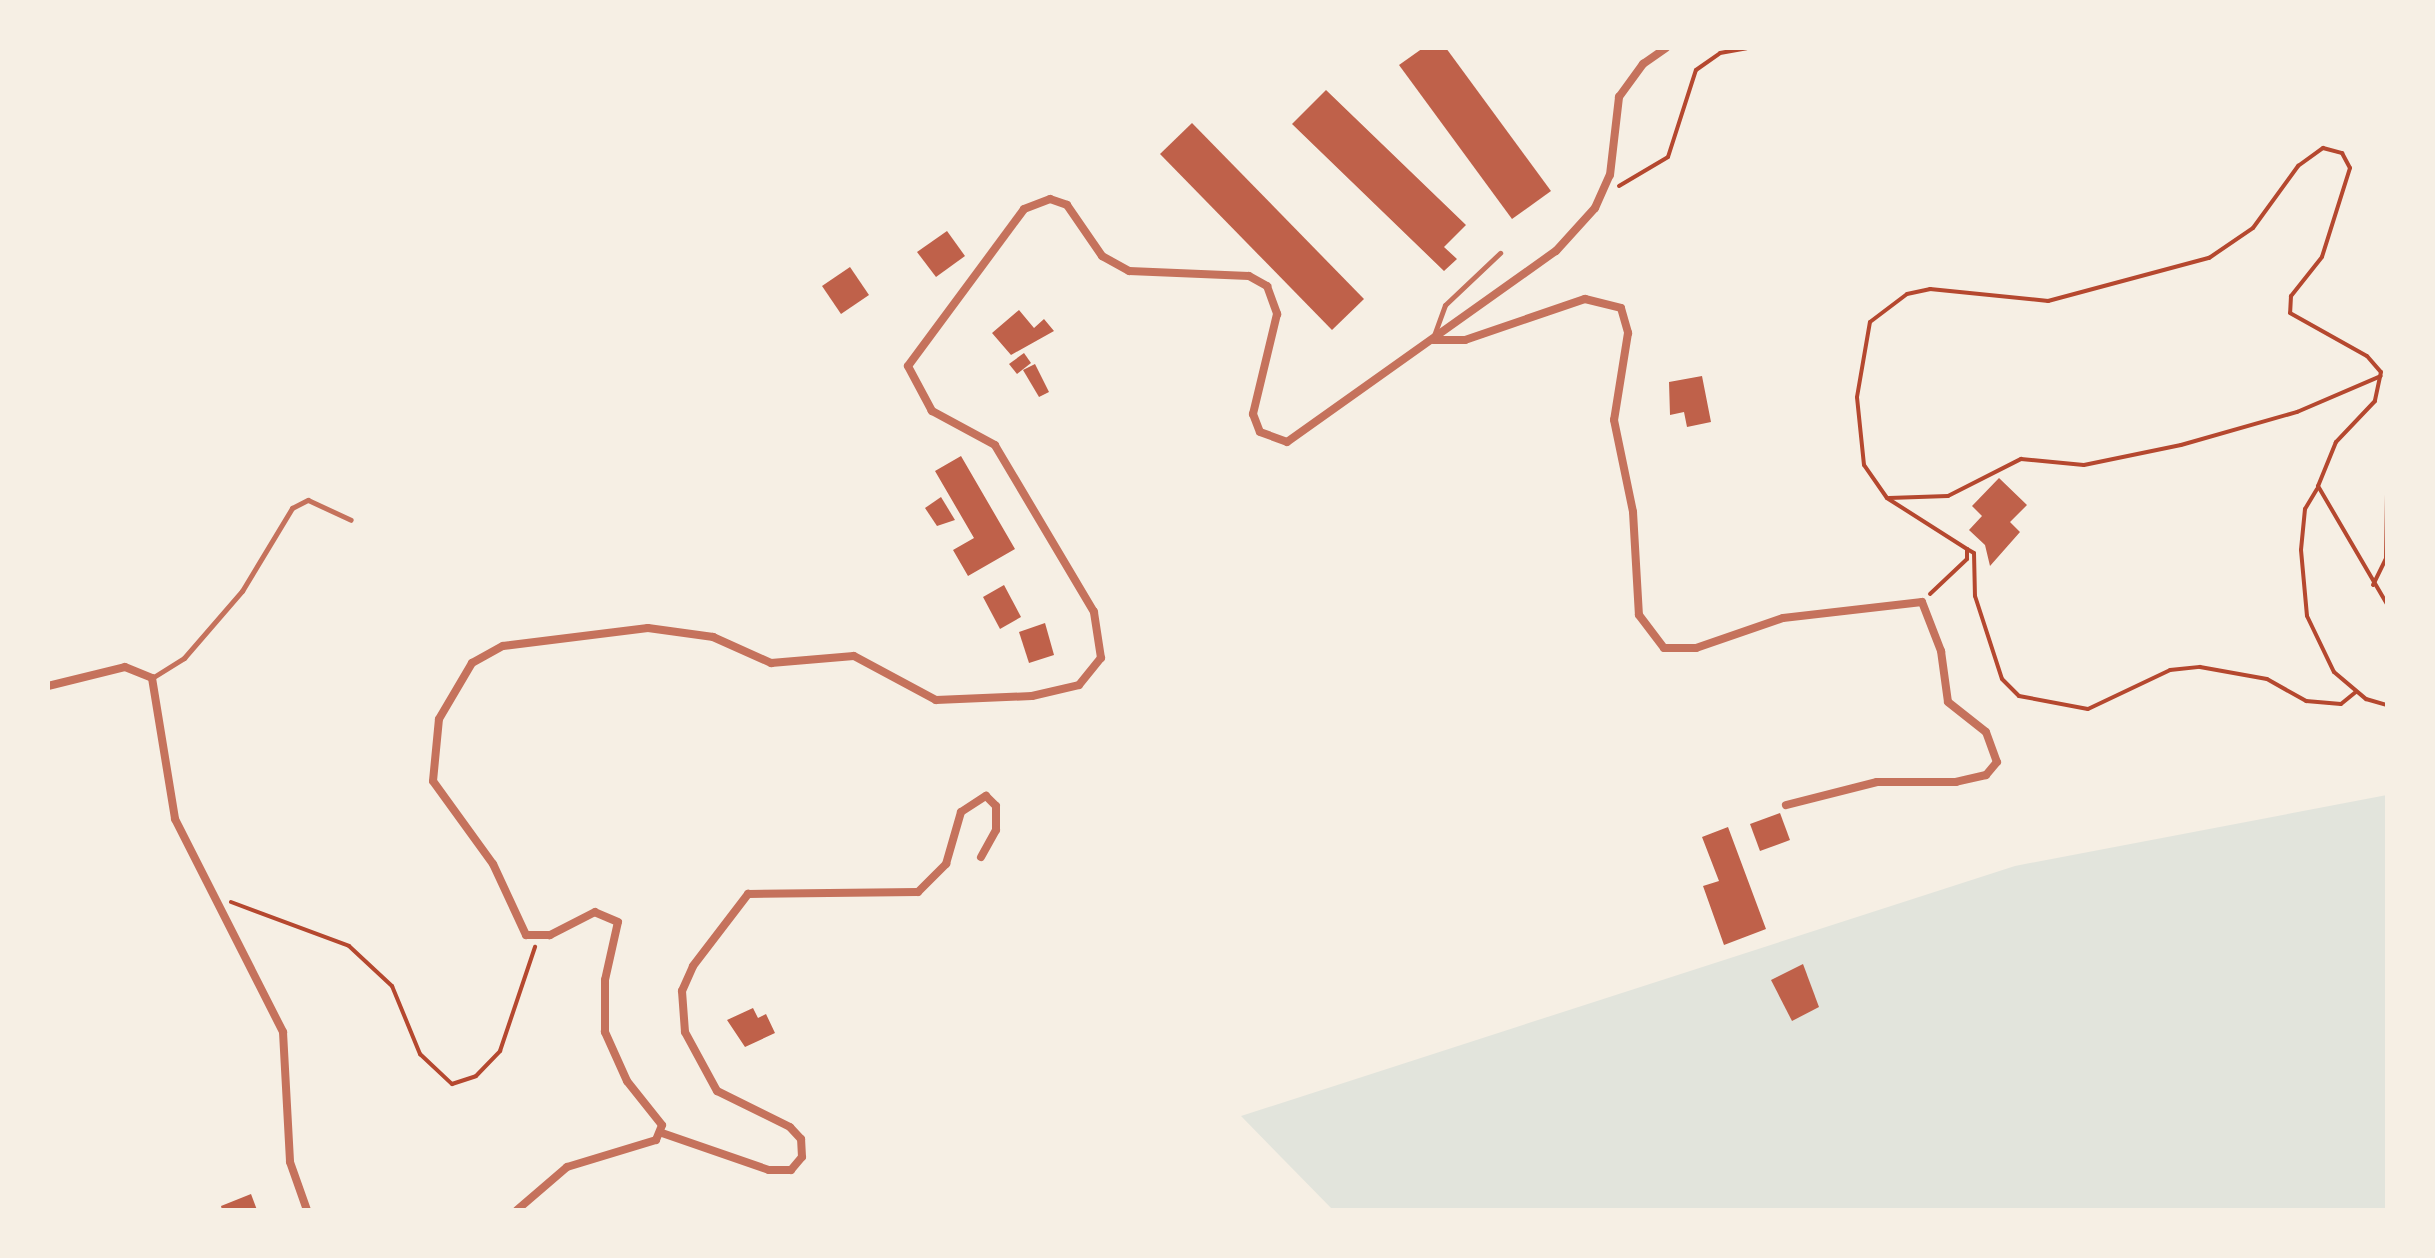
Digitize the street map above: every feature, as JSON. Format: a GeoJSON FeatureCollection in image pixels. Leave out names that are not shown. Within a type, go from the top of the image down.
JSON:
{"type":"FeatureCollection","features":[{"type":"Feature","properties":{"kind":"street"},"geometry":{"type":"LineString","coordinates":[[662,1133],[605,1032],[605,980],[618,922],[595,912],[538,937],[526,935],[493,864],[433,781],[439,719],[453,688],[484,653],[613,629],[680,629],[771,663],[854,656],[936,700],[1062,691],[1096,672],[1094,612],[1004,458],[989,439],[932,411],[918,395],[911,352],[1024,209],[1040,200],[1067,205],[1114,266],[1249,276],[1267,286],[1277,314],[1253,414],[1268,439],[1297,439],[1556,251],[1602,193],[1616,155],[1619,97],[1643,64],[1666,48]]}},
{"type":"Feature","properties":{"kind":"street"},"geometry":{"type":"LineString","coordinates":[[1433,340],[1465,340],[1585,299],[1621,308],[1628,333],[1614,420],[1633,512],[1639,615],[1664,648],[1696,648],[1783,618],[1922,602],[1941,651],[1948,702],[1986,732],[1997,762],[1986,775],[1956,782],[1877,782],[1786,805]]}},
{"type":"Feature","properties":{"kind":"street"},"geometry":{"type":"LineString","coordinates":[[48,686],[112,668],[135,668],[152,678],[175,819],[218,897],[283,1032],[290,1162],[307,1210]]}},
{"type":"Feature","properties":{"kind":"street"},"geometry":{"type":"LineString","coordinates":[[517,1210],[567,1167],[662,1133],[769,1170],[791,1170],[802,1157],[801,1139],[790,1127],[717,1091],[685,1032],[682,991],[693,966],[748,894],[918,892],[946,864],[961,812],[986,796],[996,806],[996,830],[981,857]]}},
{"type":"Feature","properties":{"kind":"lane"},"geometry":{"type":"LineString","coordinates":[[1433,340],[1445,305],[1500,253]]}},
{"type":"Feature","properties":{"kind":"lane"},"geometry":{"type":"LineString","coordinates":[[152,678],[184,658],[242,591],[292,508],[308,500],[351,520]]}},
{"type":"Feature","properties":{"kind":"path"},"geometry":{"type":"LineString","coordinates":[[1602,193],[1668,157],[1696,70],[1720,53],[1747,48]]}},
{"type":"Feature","properties":{"kind":"path"},"geometry":{"type":"LineString","coordinates":[[2356,692],[2341,704],[2306,701],[2267,679],[2200,667],[2170,670],[2088,709],[2019,696],[2002,679],[1975,596],[1974,553],[1887,498],[1864,465],[1857,397],[1861,349],[1870,322],[1885,306],[1930,289],[2048,301],[2209,258],[2253,228],[2298,166],[2323,148],[2349,159],[2348,176],[2322,257],[2291,296],[2290,313],[2367,356],[2381,376],[2375,401],[2336,442],[2305,509],[2304,601],[2319,648],[2356,692],[2387,705]]}},
{"type":"Feature","properties":{"kind":"path"},"geometry":{"type":"LineString","coordinates":[[1887,498],[1948,496],[2021,459],[2098,464],[2181,445],[2297,412],[2381,376]]}},
{"type":"Feature","properties":{"kind":"path"},"geometry":{"type":"LineString","coordinates":[[2318,486],[2373,585],[2387,604]]}},
{"type":"Feature","properties":{"kind":"path"},"geometry":{"type":"LineString","coordinates":[[2373,585],[2386,558],[2387,493]]}},
{"type":"Feature","properties":{"kind":"path"},"geometry":{"type":"LineString","coordinates":[[1922,602],[1967,559],[1967,549]]}},
{"type":"Feature","properties":{"kind":"path"},"geometry":{"type":"LineString","coordinates":[[218,897],[349,946],[392,986],[420,1054],[452,1084],[476,1076],[500,1051],[538,937]]}},
{"type":"Feature","properties":{"kind":"shaded area"},"geometry":{"type":"Polygon","coordinates":[[[2387,795],[2387,1210],[1333,1210],[1241,1116],[2015,866],[2387,795]]]}},
{"type":"Feature","properties":{"kind":"building"},"geometry":{"type":"Polygon","coordinates":[[[1423,48],[1446,48],[1551,191],[1512,219],[1399,65],[1423,48]]]}},
{"type":"Feature","properties":{"kind":"building"},"geometry":{"type":"Polygon","coordinates":[[[1326,90],[1466,225],[1444,247],[1457,259],[1444,271],[1292,124],[1326,90]]]}},
{"type":"Feature","properties":{"kind":"building"},"geometry":{"type":"Polygon","coordinates":[[[1192,123],[1364,299],[1332,330],[1160,154],[1192,123]]]}},
{"type":"Feature","properties":{"kind":"building"},"geometry":{"type":"Polygon","coordinates":[[[947,231],[965,256],[936,277],[917,252],[947,231]]]}},
{"type":"Feature","properties":{"kind":"building"},"geometry":{"type":"Polygon","coordinates":[[[850,267],[869,295],[841,314],[822,286],[850,267]]]}},
{"type":"Feature","properties":{"kind":"building"},"geometry":{"type":"Polygon","coordinates":[[[1019,310],[1034,328],[1044,319],[1054,331],[1011,355],[992,333],[1019,310]]]}},
{"type":"Feature","properties":{"kind":"building"},"geometry":{"type":"Polygon","coordinates":[[[1024,353],[1031,363],[1017,374],[1009,364],[1024,353]]]}},
{"type":"Feature","properties":{"kind":"building"},"geometry":{"type":"Polygon","coordinates":[[[1035,364],[1049,392],[1039,397],[1023,370],[1035,364]]]}},
{"type":"Feature","properties":{"kind":"building"},"geometry":{"type":"Polygon","coordinates":[[[1702,376],[1711,422],[1687,427],[1684,412],[1670,415],[1669,382],[1702,376]]]}},
{"type":"Feature","properties":{"kind":"building"},"geometry":{"type":"Polygon","coordinates":[[[961,456],[1015,549],[968,576],[953,550],[974,538],[935,471],[961,456]]]}},
{"type":"Feature","properties":{"kind":"building"},"geometry":{"type":"Polygon","coordinates":[[[1999,478],[2027,505],[2010,522],[2020,532],[1990,566],[1985,545],[1969,530],[1982,516],[1972,506],[1999,478]]]}},
{"type":"Feature","properties":{"kind":"building"},"geometry":{"type":"Polygon","coordinates":[[[941,497],[955,520],[937,526],[925,508],[941,497]]]}},
{"type":"Feature","properties":{"kind":"building"},"geometry":{"type":"Polygon","coordinates":[[[1004,585],[1021,617],[1000,629],[983,597],[1004,585]]]}},
{"type":"Feature","properties":{"kind":"building"},"geometry":{"type":"Polygon","coordinates":[[[1045,623],[1054,655],[1029,663],[1019,632],[1045,623]]]}},
{"type":"Feature","properties":{"kind":"building"},"geometry":{"type":"Polygon","coordinates":[[[1780,813],[1790,840],[1760,851],[1750,824],[1780,813]]]}},
{"type":"Feature","properties":{"kind":"building"},"geometry":{"type":"Polygon","coordinates":[[[1728,827],[1766,929],[1724,945],[1703,886],[1719,881],[1702,837],[1728,827]]]}},
{"type":"Feature","properties":{"kind":"building"},"geometry":{"type":"Polygon","coordinates":[[[1803,964],[1819,1007],[1792,1021],[1771,980],[1803,964]]]}},
{"type":"Feature","properties":{"kind":"building"},"geometry":{"type":"Polygon","coordinates":[[[753,1008],[758,1018],[766,1014],[775,1033],[745,1047],[727,1020],[753,1008]]]}},
{"type":"Feature","properties":{"kind":"building"},"geometry":{"type":"Polygon","coordinates":[[[251,1194],[257,1210],[222,1210],[221,1206],[251,1194]]]}}]}
